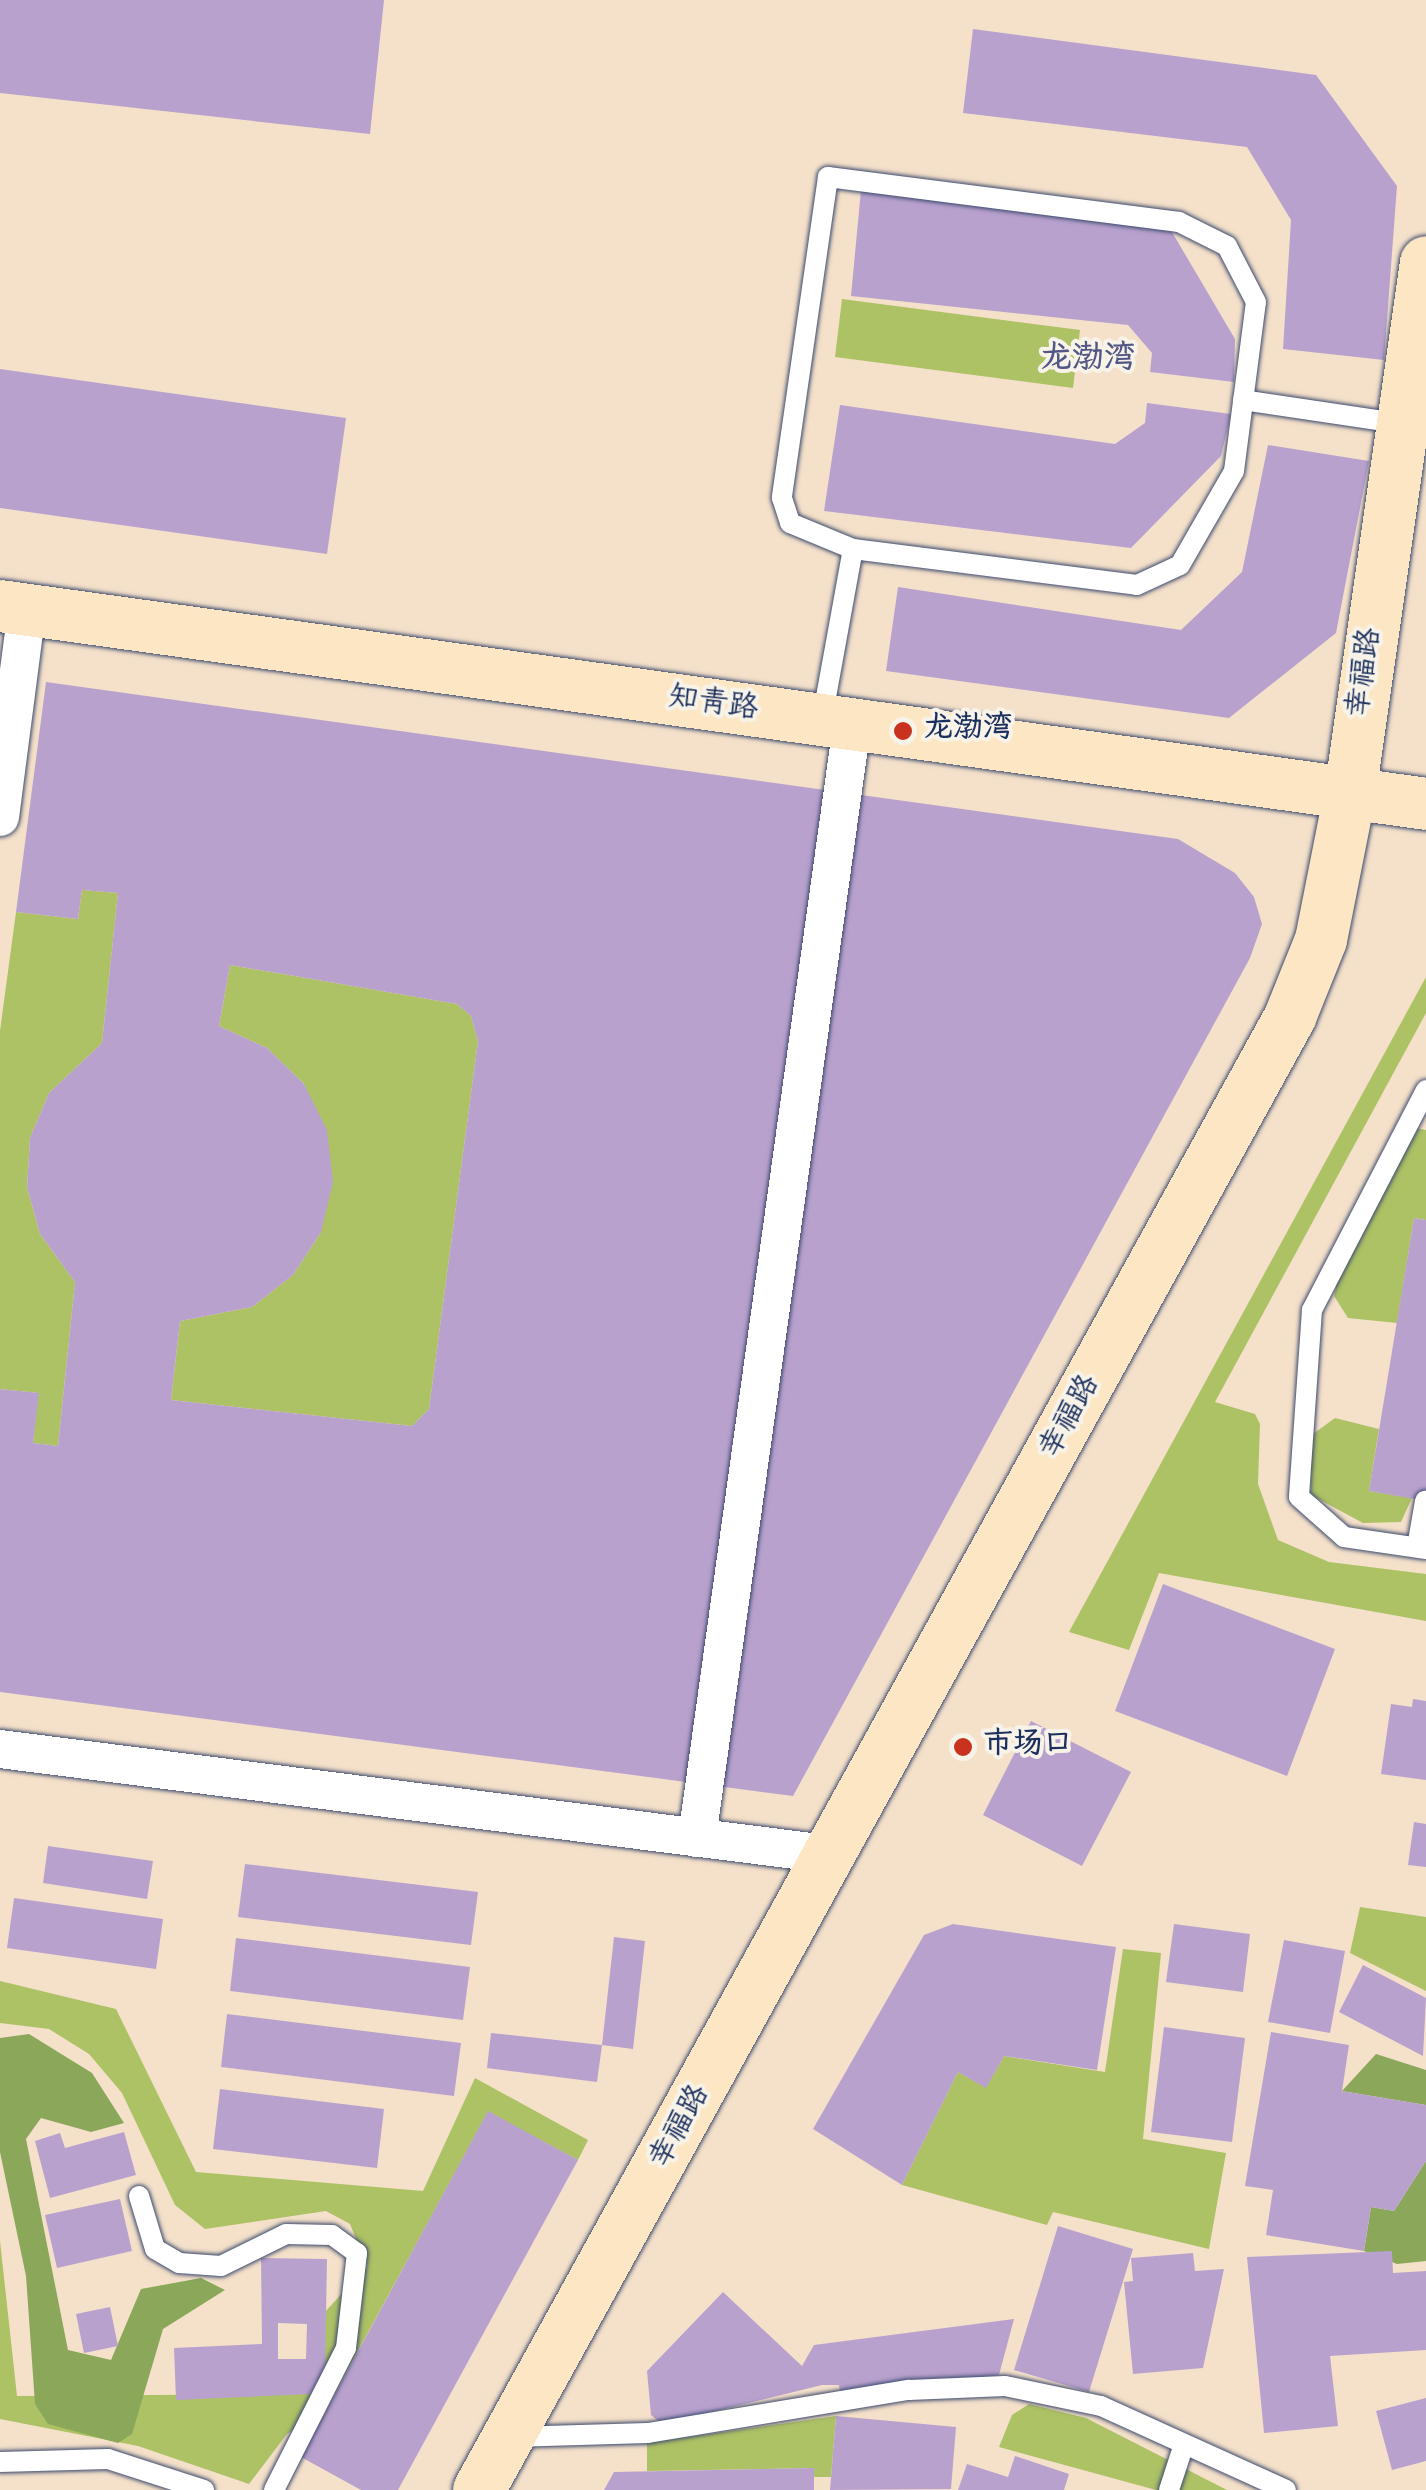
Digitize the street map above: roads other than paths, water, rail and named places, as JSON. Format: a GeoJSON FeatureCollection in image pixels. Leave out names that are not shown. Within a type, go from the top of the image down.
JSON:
{"type":"FeatureCollection","features":[{"type":"Feature","properties":{"kind":"main road","name":"幸福路"},"geometry":{"type":"LineString","coordinates":[[480,2490],[834,1855],[1290,1017],[1321,940],[1350,794],[1426,262]]}},
{"type":"Feature","properties":{"kind":"main road","name":"知青路"},"geometry":{"type":"LineString","coordinates":[[14,608],[1426,804]]}},
{"type":"Feature","properties":{"kind":"street"},"geometry":{"type":"LineString","coordinates":[[0,816],[14,608]]}},
{"type":"Feature","properties":{"kind":"street"},"geometry":{"type":"LineString","coordinates":[[697,1838],[837,723]]}},
{"type":"Feature","properties":{"kind":"street"},"geometry":{"type":"LineString","coordinates":[[0,1750],[834,1855]]}},
{"type":"Feature","properties":{"kind":"lane"},"geometry":{"type":"LineString","coordinates":[[828,177],[1179,222],[1227,246],[1256,302],[1234,471],[1209,526],[1180,565],[1137,585],[854,549],[790,523],[782,498],[828,177]]}},
{"type":"Feature","properties":{"kind":"lane"},"geometry":{"type":"LineString","coordinates":[[1243,400],[1404,424]]}},
{"type":"Feature","properties":{"kind":"lane"},"geometry":{"type":"LineString","coordinates":[[837,723],[854,549]]}},
{"type":"Feature","properties":{"kind":"lane"},"geometry":{"type":"LineString","coordinates":[[1426,1090],[1417,1122],[1312,1310],[1298,1497],[1344,1537],[1422,1548],[1426,1501]]}},
{"type":"Feature","properties":{"kind":"lane"},"geometry":{"type":"LineString","coordinates":[[139,2196],[156,2250],[179,2264],[220,2266],[286,2234],[332,2235],[357,2253],[346,2348],[274,2490]]}},
{"type":"Feature","properties":{"kind":"lane"},"geometry":{"type":"LineString","coordinates":[[509,2437],[703,2427],[952,2385],[1055,2393],[1286,2490]]}},
{"type":"Feature","properties":{"kind":"lane"},"geometry":{"type":"LineString","coordinates":[[1169,2490],[1184,2444]]}},
{"type":"Feature","properties":{"kind":"lane"},"geometry":{"type":"LineString","coordinates":[[0,2462],[108,2459],[204,2490]]}},
{"type":"Feature","properties":{"kind":"place","name":"龙渤湾"},"geometry":{"type":"Point","coordinates":[903,731]}},
{"type":"Feature","properties":{"kind":"place","name":"市场口"},"geometry":{"type":"Point","coordinates":[963,1747]}},
{"type":"Feature","properties":{"kind":"district","name":"龙渤湾"},"geometry":{"type":"Point","coordinates":[1088,361]}}]}
